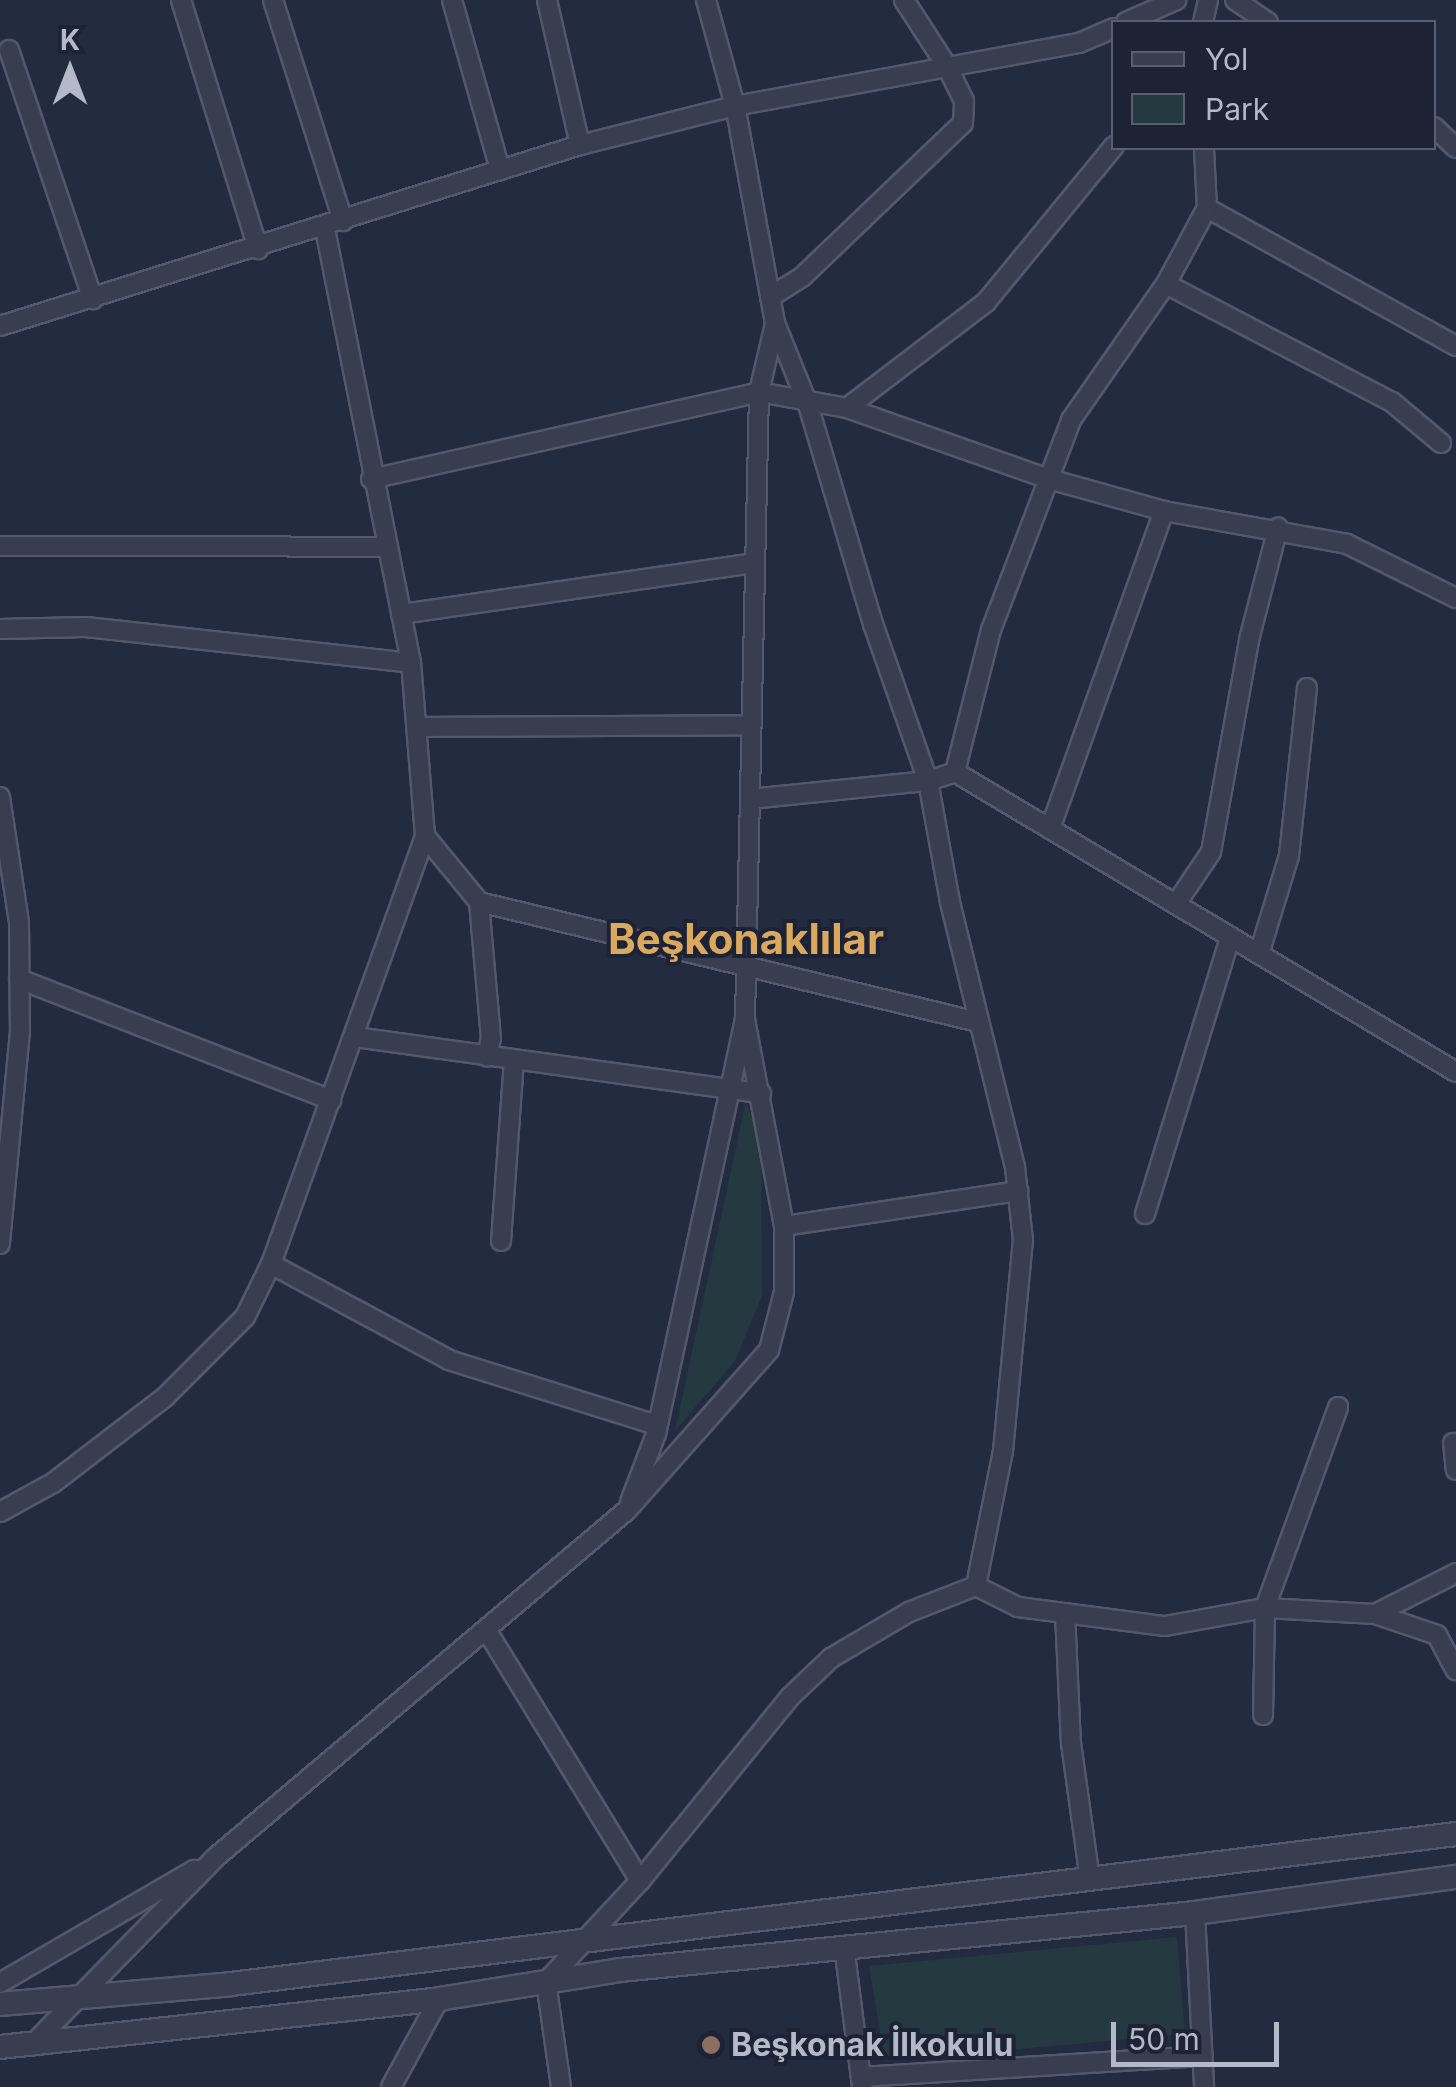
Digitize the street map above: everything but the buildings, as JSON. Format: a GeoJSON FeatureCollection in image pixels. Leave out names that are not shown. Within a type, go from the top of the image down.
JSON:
{"type":"FeatureCollection","features":[{"type":"Feature","properties":{"kind":"street"},"geometry":{"type":"LineString","coordinates":[[181,0],[258,250]]}},
{"type":"Feature","properties":{"kind":"street"},"geometry":{"type":"LineString","coordinates":[[0,1512],[53,1483],[222,1346],[245,1317],[271,1264],[425,836],[420,728],[411,663],[370,480],[334,224],[273,0]]}},
{"type":"Feature","properties":{"kind":"street"},"geometry":{"type":"LineString","coordinates":[[452,0],[500,170]]}},
{"type":"Feature","properties":{"kind":"street"},"geometry":{"type":"LineString","coordinates":[[547,0],[580,146]]}},
{"type":"Feature","properties":{"kind":"street"},"geometry":{"type":"LineString","coordinates":[[706,0],[736,106],[775,323],[808,405],[872,624],[928,781],[1018,1191],[1023,1240],[1003,1451],[976,1586]]}},
{"type":"Feature","properties":{"kind":"street"},"geometry":{"type":"LineString","coordinates":[[770,297],[803,276],[959,128],[965,108],[948,68],[904,0]]}},
{"type":"Feature","properties":{"kind":"street"},"geometry":{"type":"LineString","coordinates":[[1131,20],[1176,0]]}},
{"type":"Feature","properties":{"kind":"street"},"geometry":{"type":"LineString","coordinates":[[1235,0],[1265,20]]}},
{"type":"Feature","properties":{"kind":"street"},"geometry":{"type":"LineString","coordinates":[[0,326],[258,250],[580,146],[736,106],[1080,43],[1111,29]]}},
{"type":"Feature","properties":{"kind":"street"},"geometry":{"type":"LineString","coordinates":[[9,50],[93,300]]}},
{"type":"Feature","properties":{"kind":"street"},"geometry":{"type":"LineString","coordinates":[[1436,129],[1456,148]]}},
{"type":"Feature","properties":{"kind":"street"},"geometry":{"type":"LineString","coordinates":[[847,408],[986,302],[1111,150]]}},
{"type":"Feature","properties":{"kind":"street"},"geometry":{"type":"LineString","coordinates":[[955,772],[991,630],[1071,420],[1166,284],[1207,208],[1204,150]]}},
{"type":"Feature","properties":{"kind":"street"},"geometry":{"type":"LineString","coordinates":[[1207,208],[1456,346]]}},
{"type":"Feature","properties":{"kind":"street"},"geometry":{"type":"LineString","coordinates":[[1166,284],[1392,402],[1441,442]]}},
{"type":"Feature","properties":{"kind":"street"},"geometry":{"type":"LineString","coordinates":[[627,1510],[657,1426],[745,1019],[759,392],[775,323]]}},
{"type":"Feature","properties":{"kind":"street"},"geometry":{"type":"LineString","coordinates":[[370,480],[759,392],[808,405],[847,408],[1049,479],[1164,511],[1278,528],[1347,544],[1456,598]]}},
{"type":"Feature","properties":{"kind":"street"},"geometry":{"type":"LineString","coordinates":[[1050,829],[1164,511]]}},
{"type":"Feature","properties":{"kind":"street"},"geometry":{"type":"LineString","coordinates":[[1176,904],[1210,852],[1250,636],[1278,528]]}},
{"type":"Feature","properties":{"kind":"street"},"geometry":{"type":"LineString","coordinates":[[0,546],[386,546]]}},
{"type":"Feature","properties":{"kind":"street"},"geometry":{"type":"LineString","coordinates":[[401,614],[753,563]]}},
{"type":"Feature","properties":{"kind":"street"},"geometry":{"type":"LineString","coordinates":[[0,629],[86,628],[411,663]]}},
{"type":"Feature","properties":{"kind":"street"},"geometry":{"type":"LineString","coordinates":[[1259,954],[1289,856],[1308,688]]}},
{"type":"Feature","properties":{"kind":"street"},"geometry":{"type":"LineString","coordinates":[[420,728],[751,725]]}},
{"type":"Feature","properties":{"kind":"street"},"geometry":{"type":"LineString","coordinates":[[750,799],[928,781],[955,772],[1456,1072]]}},
{"type":"Feature","properties":{"kind":"street"},"geometry":{"type":"LineString","coordinates":[[0,797],[10,834],[20,979],[7,1111],[0,1244]]}},
{"type":"Feature","properties":{"kind":"street"},"geometry":{"type":"LineString","coordinates":[[425,836],[479,902],[491,1038],[487,1058]]}},
{"type":"Feature","properties":{"kind":"street"},"geometry":{"type":"LineString","coordinates":[[479,902],[978,1022]]}},
{"type":"Feature","properties":{"kind":"street"},"geometry":{"type":"LineString","coordinates":[[1145,1214],[1230,937]]}},
{"type":"Feature","properties":{"kind":"street"},"geometry":{"type":"LineString","coordinates":[[20,979],[331,1100]]}},
{"type":"Feature","properties":{"kind":"street"},"geometry":{"type":"LineString","coordinates":[[31,2046],[216,1857],[627,1510],[769,1350],[784,1292],[784,1226],[745,1019]]}},
{"type":"Feature","properties":{"kind":"street"},"geometry":{"type":"LineString","coordinates":[[355,1037],[514,1062],[761,1093]]}},
{"type":"Feature","properties":{"kind":"street"},"geometry":{"type":"LineString","coordinates":[[502,1241],[514,1062]]}},
{"type":"Feature","properties":{"kind":"street"},"geometry":{"type":"LineString","coordinates":[[784,1226],[1018,1191]]}},
{"type":"Feature","properties":{"kind":"street"},"geometry":{"type":"LineString","coordinates":[[271,1264],[449,1360],[657,1426]]}},
{"type":"Feature","properties":{"kind":"street"},"geometry":{"type":"LineString","coordinates":[[1263,1715],[1265,1608],[1338,1408]]}},
{"type":"Feature","properties":{"kind":"street"},"geometry":{"type":"LineString","coordinates":[[1453,1443],[1456,1470]]}},
{"type":"Feature","properties":{"kind":"street"},"geometry":{"type":"LineString","coordinates":[[1376,1614],[1456,1573]]}},
{"type":"Feature","properties":{"kind":"street"},"geometry":{"type":"LineString","coordinates":[[546,1982],[640,1881],[790,1697],[831,1658],[909,1612],[976,1586],[1018,1607],[1165,1626],[1265,1608],[1376,1614],[1438,1635],[1456,1670]]}},
{"type":"Feature","properties":{"kind":"street"},"geometry":{"type":"LineString","coordinates":[[1065,1613],[1071,1743],[1090,1880]]}},
{"type":"Feature","properties":{"kind":"street"},"geometry":{"type":"LineString","coordinates":[[487,1631],[640,1881]]}},
{"type":"Feature","properties":{"kind":"street"},"geometry":{"type":"LineString","coordinates":[[0,2004],[586,1942],[1456,1834]]}},
{"type":"Feature","properties":{"kind":"street"},"geometry":{"type":"LineString","coordinates":[[0,1984],[216,1857]]}},
{"type":"Feature","properties":{"kind":"street"},"geometry":{"type":"LineString","coordinates":[[0,2047],[439,1999],[844,1946],[1195,1914],[1456,1877]]}},
{"type":"Feature","properties":{"kind":"street"},"geometry":{"type":"LineString","coordinates":[[1195,1914],[1204,2087]]}},
{"type":"Feature","properties":{"kind":"street"},"geometry":{"type":"LineString","coordinates":[[844,1946],[862,2082],[1202,2056]]}},
{"type":"Feature","properties":{"kind":"street"},"geometry":{"type":"LineString","coordinates":[[546,1982],[561,2087]]}},
{"type":"Feature","properties":{"kind":"street"},"geometry":{"type":"LineString","coordinates":[[391,2087],[439,1999]]}},
{"type":"Feature","properties":{"kind":"green space"},"geometry":{"type":"Polygon","coordinates":[[[746,1101],[761,1144],[762,1296],[735,1361],[675,1431],[746,1101]]]}},
{"type":"Feature","properties":{"kind":"green space"},"geometry":{"type":"Polygon","coordinates":[[[1177,1937],[1185,2034],[885,2061],[869,1966],[1177,1937]]]}},
{"type":"Feature","properties":{"kind":"place","name":"Beşkonak İlkokulu"},"geometry":{"type":"Point","coordinates":[711,2045]}},
{"type":"Feature","properties":{"kind":"district","name":"Beşkonaklılar"},"geometry":{"type":"Point","coordinates":[746,939]}}]}
